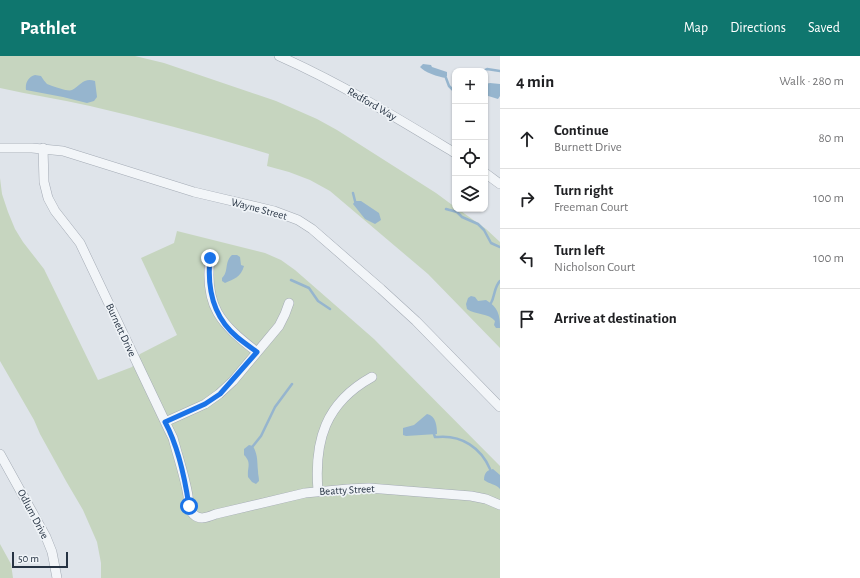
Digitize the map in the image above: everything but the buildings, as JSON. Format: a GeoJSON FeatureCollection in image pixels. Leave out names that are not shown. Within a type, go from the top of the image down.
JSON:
{"type":"FeatureCollection","features":[{"type":"Feature","properties":{"kind":"street","name":"Redford Way"},"geometry":{"type":"LineString","coordinates":[[282,58],[304,67],[352,92],[452,151]]}},
{"type":"Feature","properties":{"kind":"street","name":"Wayne Street"},"geometry":{"type":"LineString","coordinates":[[0,148],[43,148],[63,151],[194,192],[274,211],[298,220],[312,229],[416,321],[500,407]]}},
{"type":"Feature","properties":{"kind":"street","name":"Burnett Drive"},"geometry":{"type":"LineString","coordinates":[[43,148],[44,182],[48,198],[55,212],[80,243],[173,438],[188,495],[190,511],[196,516]]}},
{"type":"Feature","properties":{"kind":"street"},"geometry":{"type":"LineString","coordinates":[[488,175],[500,184]]}},
{"type":"Feature","properties":{"kind":"street"},"geometry":{"type":"LineString","coordinates":[[210,258],[209,283],[215,308],[231,332],[257,352]]}},
{"type":"Feature","properties":{"kind":"street"},"geometry":{"type":"LineString","coordinates":[[165,422],[205,404],[220,394],[279,326],[289,303]]}},
{"type":"Feature","properties":{"kind":"street"},"geometry":{"type":"LineString","coordinates":[[318,491],[317,458],[320,443],[329,418],[344,398],[362,382],[372,377]]}},
{"type":"Feature","properties":{"kind":"street","name":"Odlum Drive"},"geometry":{"type":"LineString","coordinates":[[0,454],[46,537],[52,552],[57,578]]}},
{"type":"Feature","properties":{"kind":"street","name":"Beatty Street"},"geometry":{"type":"LineString","coordinates":[[196,516],[206,518],[216,514],[318,491],[369,488],[471,496],[486,499],[500,505]]}},
{"type":"Feature","properties":{"kind":"green space"},"geometry":{"type":"Polygon","coordinates":[[[0,56],[135,56],[164,63],[276,101],[317,119],[337,130],[436,193],[452,205],[452,212],[462,212],[486,229],[500,242],[500,348],[428,274],[330,191],[310,180],[267,166],[269,154],[112,111],[0,88],[0,56]]]}},
{"type":"Feature","properties":{"kind":"green space"},"geometry":{"type":"Polygon","coordinates":[[[0,178],[2,194],[15,229],[44,269],[98,380],[132,367],[140,354],[177,335],[141,258],[174,243],[177,231],[265,253],[281,260],[295,270],[374,339],[500,466],[500,578],[101,578],[101,563],[97,542],[83,510],[0,361],[0,178]]]}},
{"type":"Feature","properties":{"kind":"green space"},"geometry":{"type":"Polygon","coordinates":[[[0,544],[11,564],[13,578],[0,578],[0,544]]]}},
{"type":"Feature","properties":{"kind":"water"},"geometry":{"type":"Polygon","coordinates":[[[423,64],[431,65],[432,67],[447,72],[446,78],[425,71],[420,67],[423,64]]]}},
{"type":"Feature","properties":{"kind":"water"},"geometry":{"type":"Polygon","coordinates":[[[35,75],[41,76],[47,84],[67,90],[72,90],[88,80],[95,81],[97,97],[94,101],[87,103],[26,90],[26,85],[30,77],[35,75]]]}},
{"type":"Feature","properties":{"kind":"water"},"geometry":{"type":"Polygon","coordinates":[[[488,83],[500,84],[500,96],[498,99],[488,96],[488,83]]]}},
{"type":"Feature","properties":{"kind":"water"},"geometry":{"type":"Polygon","coordinates":[[[355,201],[361,201],[379,213],[381,220],[375,224],[365,219],[353,204],[355,201]]]}},
{"type":"Feature","properties":{"kind":"water"},"geometry":{"type":"Polygon","coordinates":[[[232,255],[237,255],[240,257],[241,265],[244,266],[243,270],[234,279],[225,283],[222,281],[222,278],[224,276],[228,261],[232,255]]]}},
{"type":"Feature","properties":{"kind":"water"},"geometry":{"type":"Polygon","coordinates":[[[471,296],[475,297],[478,301],[486,300],[496,309],[500,319],[500,328],[496,328],[494,325],[495,321],[492,318],[467,309],[466,304],[468,298],[471,296]]]}},
{"type":"Feature","properties":{"kind":"water"},"geometry":{"type":"Polygon","coordinates":[[[427,414],[434,419],[437,434],[403,435],[403,428],[414,425],[427,414]]]}},
{"type":"Feature","properties":{"kind":"water"},"geometry":{"type":"Polygon","coordinates":[[[249,445],[253,446],[257,455],[259,481],[256,484],[248,477],[249,463],[244,455],[244,449],[249,445]]]}},
{"type":"Feature","properties":{"kind":"water"},"geometry":{"type":"Polygon","coordinates":[[[493,469],[500,475],[500,489],[484,480],[486,472],[493,469]]]}},
{"type":"Feature","properties":{"kind":"waterway"},"geometry":{"type":"LineString","coordinates":[[488,69],[500,71]]}},
{"type":"Feature","properties":{"kind":"waterway"},"geometry":{"type":"LineString","coordinates":[[446,78],[452,89]]}},
{"type":"Feature","properties":{"kind":"waterway"},"geometry":{"type":"LineString","coordinates":[[353,193],[355,201]]}},
{"type":"Feature","properties":{"kind":"waterway"},"geometry":{"type":"LineString","coordinates":[[446,209],[457,212],[462,217],[478,224],[484,230],[491,243],[500,247]]}},
{"type":"Feature","properties":{"kind":"waterway"},"geometry":{"type":"LineString","coordinates":[[291,280],[309,288],[318,301],[330,309]]}},
{"type":"Feature","properties":{"kind":"waterway"},"geometry":{"type":"LineString","coordinates":[[491,303],[500,281]]}},
{"type":"Feature","properties":{"kind":"waterway"},"geometry":{"type":"LineString","coordinates":[[253,446],[261,436],[275,407],[292,384]]}},
{"type":"Feature","properties":{"kind":"waterway"},"geometry":{"type":"LineString","coordinates":[[434,434],[435,437],[455,438],[470,444],[481,455],[490,469]]}},
{"type":"Feature","properties":{"kind":"route"},"geometry":{"type":"LineString","coordinates":[[189,506],[188,495],[173,438],[165,422],[205,404],[220,394],[257,352],[231,332],[215,308],[209,283],[208,270],[210,258]]}}]}
